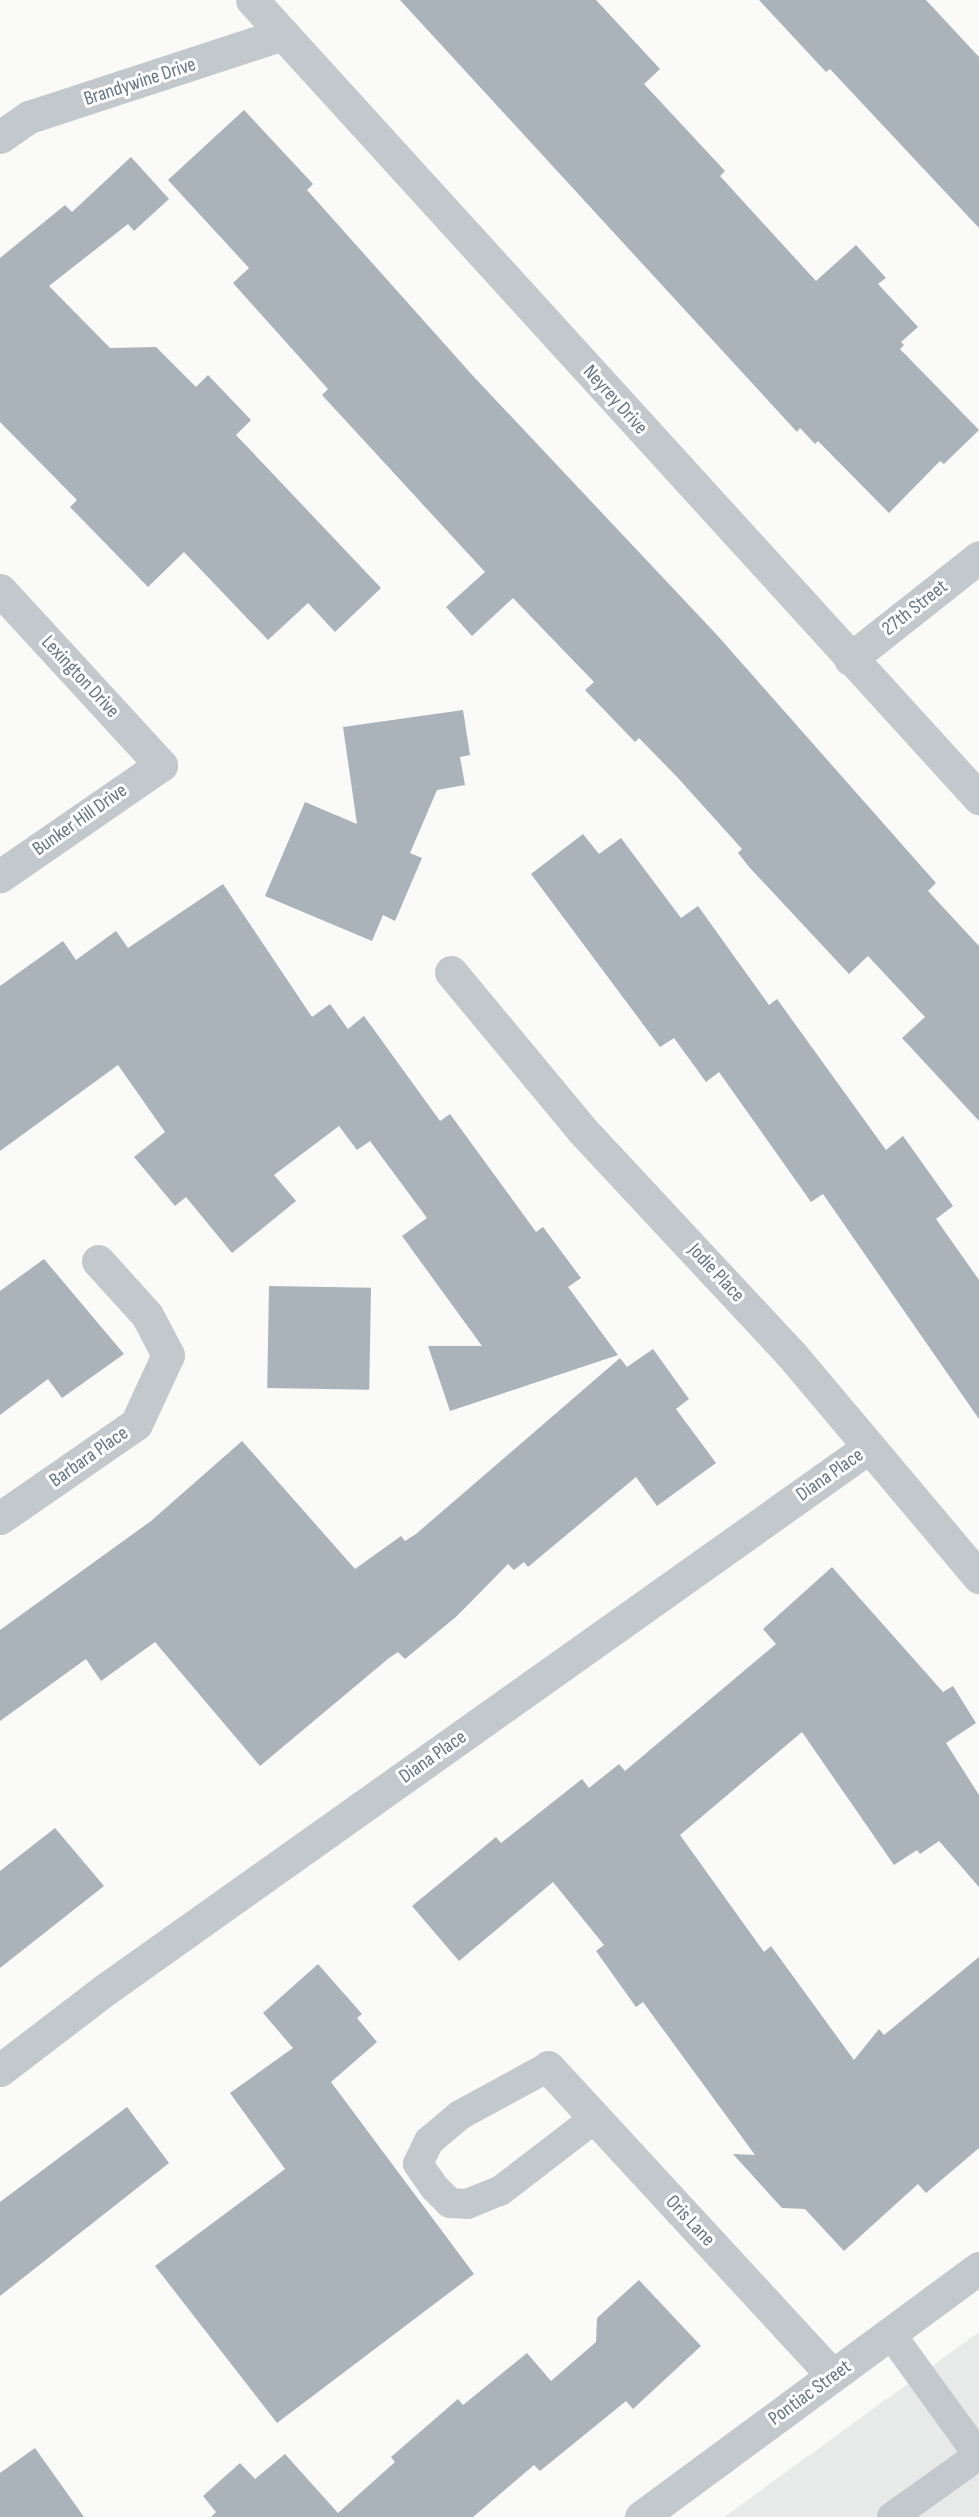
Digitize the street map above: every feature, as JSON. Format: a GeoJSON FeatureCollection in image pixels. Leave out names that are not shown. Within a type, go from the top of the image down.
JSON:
{"type":"FeatureCollection","features":[{"type":"Feature","properties":{"kind":"street","name":"Neyrey Drive"},"geometry":{"type":"LineString","coordinates":[[252,0],[979,798]]}},
{"type":"Feature","properties":{"kind":"street","name":"Brandywine Drive"},"geometry":{"type":"LineString","coordinates":[[0,137],[29,117],[283,34]]}},
{"type":"Feature","properties":{"kind":"street","name":"27th Street"},"geometry":{"type":"LineString","coordinates":[[850,658],[979,557]]}},
{"type":"Feature","properties":{"kind":"street","name":"Lexington Drive"},"geometry":{"type":"LineString","coordinates":[[0,590],[161,765]]}},
{"type":"Feature","properties":{"kind":"street","name":"Bunker Hill Drive"},"geometry":{"type":"LineString","coordinates":[[0,876],[161,765]]}},
{"type":"Feature","properties":{"kind":"street","name":"Jodie Place"},"geometry":{"type":"LineString","coordinates":[[450,972],[582,1130],[791,1354],[979,1577]]}},
{"type":"Feature","properties":{"kind":"street","name":"Barbara Place"},"geometry":{"type":"LineString","coordinates":[[0,1518],[136,1424],[168,1355],[147,1315],[98,1261]]}},
{"type":"Feature","properties":{"kind":"street","name":"Diana Place"},"geometry":{"type":"LineString","coordinates":[[0,2070],[116,1982],[869,1447]]}},
{"type":"Feature","properties":{"kind":"street","name":"Oris Lane"},"geometry":{"type":"LineString","coordinates":[[548,2067],[832,2376]]}},
{"type":"Feature","properties":{"kind":"street","name":"Pontiac Street"},"geometry":{"type":"LineString","coordinates":[[641,2517],[979,2268]]}},
{"type":"Feature","properties":{"kind":"lane"},"geometry":{"type":"LineString","coordinates":[[548,2067],[460,2115],[429,2141],[418,2164],[435,2188],[450,2203],[467,2204],[500,2191],[596,2118]]}},
{"type":"Feature","properties":{"kind":"lane"},"geometry":{"type":"LineString","coordinates":[[890,2333],[979,2456],[892,2517]]}},
{"type":"Feature","properties":{"kind":"shaded area"},"geometry":{"type":"Polygon","coordinates":[[[979,2332],[979,2517],[724,2517],[979,2332]]]}},
{"type":"Feature","properties":{"kind":"building"},"geometry":{"type":"Polygon","coordinates":[[[400,0],[596,0],[660,69],[644,84],[725,171],[720,176],[816,281],[856,245],[886,278],[878,284],[918,327],[901,342],[904,345],[900,349],[979,430],[944,464],[940,461],[889,513],[818,441],[815,444],[800,428],[797,432],[400,0]]]}},
{"type":"Feature","properties":{"kind":"building"},"geometry":{"type":"Polygon","coordinates":[[[759,0],[926,0],[979,57],[979,228],[830,69],[826,72],[759,0]]]}},
{"type":"Feature","properties":{"kind":"building"},"geometry":{"type":"Polygon","coordinates":[[[244,110],[313,184],[307,190],[474,377],[717,635],[936,883],[928,891],[979,946],[979,1121],[902,1038],[925,1017],[868,956],[849,974],[750,868],[738,853],[742,849],[678,778],[639,738],[635,742],[585,690],[594,682],[513,598],[472,636],[446,607],[485,572],[322,395],[328,389],[233,283],[249,268],[168,180],[244,110]]]}},
{"type":"Feature","properties":{"kind":"building"},"geometry":{"type":"Polygon","coordinates":[[[131,157],[169,199],[134,231],[128,224],[49,286],[110,348],[156,347],[196,387],[208,375],[251,420],[236,435],[381,588],[335,632],[308,603],[268,640],[184,552],[148,587],[70,507],[77,500],[0,422],[0,258],[65,205],[72,212],[131,157]]]}},
{"type":"Feature","properties":{"kind":"building"},"geometry":{"type":"Polygon","coordinates":[[[463,710],[470,755],[460,757],[465,785],[437,790],[410,853],[422,858],[395,921],[383,915],[372,941],[265,896],[305,802],[357,824],[343,727],[463,710]]]}},
{"type":"Feature","properties":{"kind":"building"},"geometry":{"type":"Polygon","coordinates":[[[583,834],[599,854],[621,838],[681,918],[698,906],[769,1005],[777,999],[886,1150],[903,1136],[953,1206],[936,1219],[979,1280],[979,1419],[823,1194],[811,1202],[719,1072],[706,1082],[674,1038],[660,1047],[531,874],[583,834]]]}},
{"type":"Feature","properties":{"kind":"building"},"geometry":{"type":"Polygon","coordinates":[[[223,884],[312,1017],[330,1004],[348,1029],[364,1016],[440,1121],[450,1114],[536,1232],[543,1227],[581,1278],[568,1287],[618,1355],[450,1411],[428,1346],[482,1346],[402,1236],[427,1218],[370,1141],[357,1150],[339,1126],[274,1175],[296,1201],[232,1253],[186,1197],[175,1206],[134,1157],[165,1132],[118,1065],[0,1151],[0,986],[63,941],[76,960],[116,931],[128,948],[223,884]]]}},
{"type":"Feature","properties":{"kind":"building"},"geometry":{"type":"Polygon","coordinates":[[[44,1259],[124,1354],[62,1398],[48,1379],[0,1415],[0,1291],[44,1259]]]}},
{"type":"Feature","properties":{"kind":"building"},"geometry":{"type":"Polygon","coordinates":[[[269,1286],[371,1288],[369,1390],[267,1388],[269,1286]]]}},
{"type":"Feature","properties":{"kind":"building"},"geometry":{"type":"Polygon","coordinates":[[[653,1349],[689,1399],[676,1409],[716,1463],[657,1506],[636,1477],[528,1567],[524,1562],[514,1570],[508,1564],[457,1616],[405,1659],[398,1652],[389,1658],[260,1766],[155,1642],[101,1681],[86,1659],[0,1721],[0,1630],[151,1521],[242,1441],[355,1569],[401,1536],[405,1541],[416,1534],[620,1358],[627,1367],[653,1349]]]}},
{"type":"Feature","properties":{"kind":"building"},"geometry":{"type":"Polygon","coordinates":[[[832,1567],[943,1692],[953,1686],[976,1723],[946,1743],[979,1795],[979,1887],[939,1841],[920,1854],[917,1850],[894,1865],[802,1732],[680,1835],[764,1952],[771,1946],[854,2060],[879,2029],[884,2035],[979,1957],[979,2148],[926,2193],[918,2184],[844,2251],[805,2209],[782,2208],[733,2154],[755,2155],[643,2002],[636,2007],[596,1951],[604,1945],[553,1882],[459,1961],[412,1906],[496,1837],[501,1843],[582,1779],[589,1788],[619,1764],[625,1771],[776,1644],[763,1629],[832,1567]]]}},
{"type":"Feature","properties":{"kind":"building"},"geometry":{"type":"Polygon","coordinates":[[[55,1828],[104,1886],[0,1968],[0,1871],[55,1828]]]}},
{"type":"Feature","properties":{"kind":"building"},"geometry":{"type":"Polygon","coordinates":[[[318,1964],[362,2014],[357,2018],[377,2042],[331,2082],[474,2274],[277,2423],[155,2266],[285,2169],[230,2093],[293,2048],[263,2013],[318,1964]]]}},
{"type":"Feature","properties":{"kind":"building"},"geometry":{"type":"Polygon","coordinates":[[[127,2107],[169,2163],[0,2296],[0,2202],[127,2107]]]}},
{"type":"Feature","properties":{"kind":"building"},"geometry":{"type":"Polygon","coordinates":[[[639,2280],[701,2346],[633,2409],[626,2401],[540,2471],[534,2465],[473,2517],[211,2517],[216,2512],[203,2496],[240,2463],[255,2479],[285,2454],[338,2513],[395,2462],[391,2457],[458,2399],[463,2405],[527,2353],[551,2381],[596,2342],[597,2318],[639,2280]]]}},
{"type":"Feature","properties":{"kind":"building"},"geometry":{"type":"Polygon","coordinates":[[[35,2448],[84,2517],[0,2517],[0,2473],[35,2448]]]}}]}
